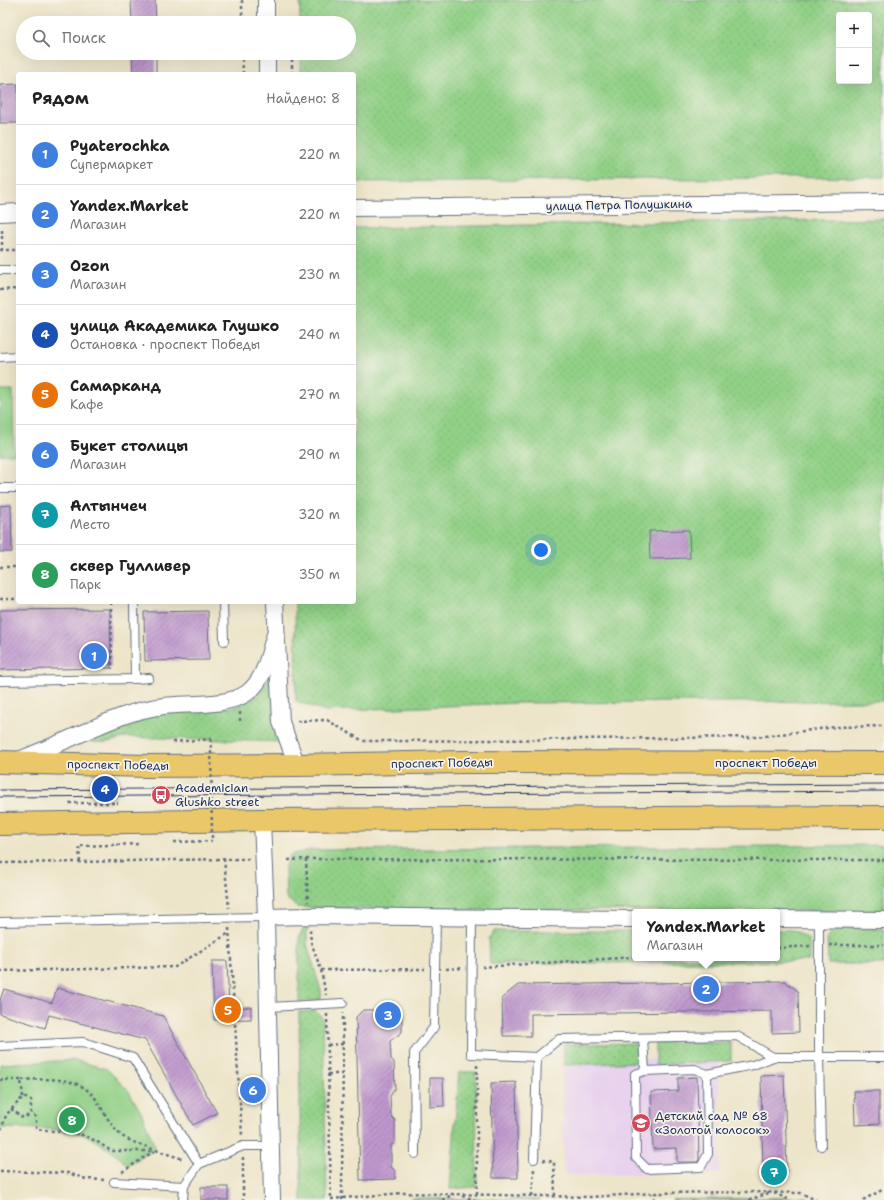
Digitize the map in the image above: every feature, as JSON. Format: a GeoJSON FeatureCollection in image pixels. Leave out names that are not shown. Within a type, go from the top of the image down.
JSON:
{"type":"FeatureCollection","features":[{"type":"Feature","properties":{"kind":"main road","name":"проспект Победы"},"geometry":{"type":"LineString","coordinates":[[8,762],[147,766],[297,766],[463,762],[884,763]]}},
{"type":"Feature","properties":{"kind":"main road"},"geometry":{"type":"LineString","coordinates":[[0,824],[262,820],[727,819],[884,817]]}},
{"type":"Feature","properties":{"kind":"street"},"geometry":{"type":"LineString","coordinates":[[266,0],[266,16]]}},
{"type":"Feature","properties":{"kind":"street"},"geometry":{"type":"LineString","coordinates":[[267,60],[267,72]]}},
{"type":"Feature","properties":{"kind":"street","name":"улица Петра Полушкина"},"geometry":{"type":"LineString","coordinates":[[356,208],[884,202]]}},
{"type":"Feature","properties":{"kind":"street"},"geometry":{"type":"LineString","coordinates":[[0,213],[16,212]]}},
{"type":"Feature","properties":{"kind":"street"},"geometry":{"type":"LineString","coordinates":[[275,604],[281,722],[297,766]]}},
{"type":"Feature","properties":{"kind":"street"},"geometry":{"type":"LineString","coordinates":[[8,762],[99,725],[134,713],[163,706],[225,701],[240,697],[252,689],[264,672],[276,631]]}},
{"type":"Feature","properties":{"kind":"street"},"geometry":{"type":"LineString","coordinates":[[262,820],[269,1006],[272,1200]]}},
{"type":"Feature","properties":{"kind":"street"},"geometry":{"type":"LineString","coordinates":[[266,917],[309,916],[632,919]]}},
{"type":"Feature","properties":{"kind":"street"},"geometry":{"type":"LineString","coordinates":[[780,920],[884,920]]}},
{"type":"Feature","properties":{"kind":"lane"},"geometry":{"type":"LineString","coordinates":[[0,270],[16,270]]}},
{"type":"Feature","properties":{"kind":"lane"},"geometry":{"type":"LineString","coordinates":[[0,356],[16,356]]}},
{"type":"Feature","properties":{"kind":"lane"},"geometry":{"type":"LineString","coordinates":[[0,488],[16,488]]}},
{"type":"Feature","properties":{"kind":"lane"},"geometry":{"type":"LineString","coordinates":[[134,604],[135,679]]}},
{"type":"Feature","properties":{"kind":"lane"},"geometry":{"type":"LineString","coordinates":[[223,604],[224,641]]}},
{"type":"Feature","properties":{"kind":"lane"},"geometry":{"type":"LineString","coordinates":[[0,681],[149,678]]}},
{"type":"Feature","properties":{"kind":"lane"},"geometry":{"type":"LineString","coordinates":[[0,922],[266,917]]}},
{"type":"Feature","properties":{"kind":"lane"},"geometry":{"type":"LineString","coordinates":[[415,1154],[414,1053],[434,1027],[436,918]]}},
{"type":"Feature","properties":{"kind":"lane"},"geometry":{"type":"LineString","coordinates":[[472,918],[471,1054],[537,1057],[559,1039],[737,1036],[773,1057]]}},
{"type":"Feature","properties":{"kind":"lane"},"geometry":{"type":"LineString","coordinates":[[819,920],[819,1057],[821,1146]]}},
{"type":"Feature","properties":{"kind":"lane"},"geometry":{"type":"LineString","coordinates":[[269,1006],[343,1003]]}},
{"type":"Feature","properties":{"kind":"lane"},"geometry":{"type":"LineString","coordinates":[[643,1038],[645,1071]]}},
{"type":"Feature","properties":{"kind":"lane"},"geometry":{"type":"LineString","coordinates":[[0,1046],[83,1042],[133,1058],[199,1164]]}},
{"type":"Feature","properties":{"kind":"lane"},"geometry":{"type":"LineString","coordinates":[[534,1159],[537,1057]]}},
{"type":"Feature","properties":{"kind":"lane"},"geometry":{"type":"LineString","coordinates":[[707,1074],[708,1154],[701,1167],[647,1169],[636,1158],[635,1074],[645,1071],[695,1069],[707,1074],[753,1065],[773,1057],[884,1057]]}},
{"type":"Feature","properties":{"kind":"lane"},"geometry":{"type":"LineString","coordinates":[[183,1200],[184,1186],[199,1164],[243,1146],[271,1146]]}},
{"type":"Feature","properties":{"kind":"lane"},"geometry":{"type":"LineString","coordinates":[[112,1181],[184,1186]]}},
{"type":"Feature","properties":{"kind":"path"},"geometry":{"type":"LineString","coordinates":[[242,0],[242,16]]}},
{"type":"Feature","properties":{"kind":"path"},"geometry":{"type":"LineString","coordinates":[[242,60],[243,72]]}},
{"type":"Feature","properties":{"kind":"path"},"geometry":{"type":"LineString","coordinates":[[292,60],[292,72]]}},
{"type":"Feature","properties":{"kind":"path"},"geometry":{"type":"LineString","coordinates":[[2,230],[1,250],[16,250]]}},
{"type":"Feature","properties":{"kind":"path"},"geometry":{"type":"LineString","coordinates":[[0,290],[16,290]]}},
{"type":"Feature","properties":{"kind":"path"},"geometry":{"type":"LineString","coordinates":[[0,568],[16,567]]}},
{"type":"Feature","properties":{"kind":"path"},"geometry":{"type":"LineString","coordinates":[[0,599],[16,599]]}},
{"type":"Feature","properties":{"kind":"path"},"geometry":{"type":"LineString","coordinates":[[111,604],[113,679]]}},
{"type":"Feature","properties":{"kind":"path"},"geometry":{"type":"LineString","coordinates":[[294,721],[327,720],[363,741],[757,737],[836,727],[884,726]]}},
{"type":"Feature","properties":{"kind":"path"},"geometry":{"type":"LineString","coordinates":[[173,742],[211,739],[212,842],[174,842]]}},
{"type":"Feature","properties":{"kind":"path"},"geometry":{"type":"LineString","coordinates":[[80,862],[79,846],[141,844]]}},
{"type":"Feature","properties":{"kind":"path"},"geometry":{"type":"LineString","coordinates":[[224,858],[229,908]]}},
{"type":"Feature","properties":{"kind":"path"},"geometry":{"type":"LineString","coordinates":[[0,863],[224,858],[250,860]]}},
{"type":"Feature","properties":{"kind":"path"},"geometry":{"type":"LineString","coordinates":[[306,859],[309,908]]}},
{"type":"Feature","properties":{"kind":"path"},"geometry":{"type":"LineString","coordinates":[[288,860],[884,860]]}},
{"type":"Feature","properties":{"kind":"path"},"geometry":{"type":"LineString","coordinates":[[309,924],[311,942],[321,970],[327,1004],[331,1199],[402,1193],[590,1197],[654,1193],[772,1192],[801,1193],[816,1200]]}},
{"type":"Feature","properties":{"kind":"path"},"geometry":{"type":"LineString","coordinates":[[229,925],[243,1146],[243,1200]]}},
{"type":"Feature","properties":{"kind":"path"},"geometry":{"type":"LineString","coordinates":[[0,971],[175,967],[230,932]]}},
{"type":"Feature","properties":{"kind":"path"},"geometry":{"type":"LineString","coordinates":[[342,1199],[343,1003]]}},
{"type":"Feature","properties":{"kind":"path"},"geometry":{"type":"LineString","coordinates":[[328,1045],[343,1044]]}},
{"type":"Feature","properties":{"kind":"path"},"geometry":{"type":"LineString","coordinates":[[477,1054],[477,1195]]}},
{"type":"Feature","properties":{"kind":"path"},"geometry":{"type":"LineString","coordinates":[[328,1074],[343,1074]]}},
{"type":"Feature","properties":{"kind":"path"},"geometry":{"type":"LineString","coordinates":[[0,1080],[55,1080],[75,1082],[88,1089],[105,1114],[123,1136],[155,1151],[199,1164]]}},
{"type":"Feature","properties":{"kind":"path"},"geometry":{"type":"LineString","coordinates":[[0,1128],[2,1128],[6,1115],[23,1097],[21,1080]]}},
{"type":"Feature","properties":{"kind":"path"},"geometry":{"type":"LineString","coordinates":[[23,1097],[31,1100],[31,1114]]}},
{"type":"Feature","properties":{"kind":"path"},"geometry":{"type":"LineString","coordinates":[[12,1109],[23,1118],[31,1114]]}},
{"type":"Feature","properties":{"kind":"path"},"geometry":{"type":"LineString","coordinates":[[31,1114],[36,1117],[36,1129],[80,1134],[96,1141],[111,1151],[155,1151]]}},
{"type":"Feature","properties":{"kind":"path"},"geometry":{"type":"LineString","coordinates":[[0,1171],[68,1173],[86,1179],[112,1181],[155,1151]]}},
{"type":"Feature","properties":{"kind":"path"},"geometry":{"type":"LineString","coordinates":[[532,1196],[534,1159],[554,1162],[554,1197]]}},
{"type":"Feature","properties":{"kind":"path"},"geometry":{"type":"LineString","coordinates":[[863,1200],[884,1189]]}},
{"type":"Feature","properties":{"kind":"path"},"geometry":{"type":"LineString","coordinates":[[749,1200],[772,1192],[790,1200]]}},
{"type":"Feature","properties":{"kind":"path"},"geometry":{"type":"LineString","coordinates":[[654,1193],[654,1200]]}},
{"type":"Feature","properties":{"kind":"path"},"geometry":{"type":"LineString","coordinates":[[442,1200],[454,1194],[469,1197],[475,1200]]}},
{"type":"Feature","properties":{"kind":"shaded area","name":"Детский сад № 68 «Золотой колосок»"},"geometry":{"type":"Polygon","coordinates":[[[719,1057],[720,1174],[564,1175],[562,1061],[719,1057]]]}},
{"type":"Feature","properties":{"kind":"green space"},"geometry":{"type":"Polygon","coordinates":[[[300,0],[884,0],[884,177],[356,182],[356,72],[301,72],[301,60],[356,60],[356,16],[300,16],[300,0]]]}},
{"type":"Feature","properties":{"kind":"green space"},"geometry":{"type":"Polygon","coordinates":[[[884,219],[884,701],[518,703],[325,711],[296,701],[295,604],[356,604],[356,228],[884,219]]]}},
{"type":"Feature","properties":{"kind":"green space"},"geometry":{"type":"Polygon","coordinates":[[[0,390],[13,390],[14,454],[0,454],[0,390]]]}},
{"type":"Feature","properties":{"kind":"green space"},"geometry":{"type":"Polygon","coordinates":[[[271,675],[284,742],[127,737],[114,741],[90,741],[89,738],[141,713],[236,707],[254,698],[265,687],[271,675]]]}},
{"type":"Feature","properties":{"kind":"green space"},"geometry":{"type":"Polygon","coordinates":[[[884,845],[884,911],[780,911],[780,909],[444,910],[297,907],[286,898],[285,867],[290,855],[310,850],[884,845]]]}},
{"type":"Feature","properties":{"kind":"green space"},"geometry":{"type":"Polygon","coordinates":[[[307,925],[307,944],[321,991],[321,998],[320,1000],[299,1002],[299,937],[307,925]]]}},
{"type":"Feature","properties":{"kind":"green space"},"geometry":{"type":"Polygon","coordinates":[[[835,928],[884,929],[884,964],[828,964],[827,938],[835,928]]]}},
{"type":"Feature","properties":{"kind":"green space"},"geometry":{"type":"Polygon","coordinates":[[[780,930],[793,930],[809,939],[809,961],[490,964],[489,938],[494,931],[632,931],[632,961],[780,961],[780,930]]]}},
{"type":"Feature","properties":{"kind":"green space"},"geometry":{"type":"Polygon","coordinates":[[[315,1011],[323,1020],[327,1200],[301,1200],[299,1012],[315,1011]]]}},
{"type":"Feature","properties":{"kind":"green space"},"geometry":{"type":"Polygon","coordinates":[[[642,1043],[643,1062],[564,1065],[564,1044],[642,1043]]]}},
{"type":"Feature","properties":{"kind":"green space"},"geometry":{"type":"Polygon","coordinates":[[[655,1043],[731,1043],[731,1061],[655,1065],[655,1043]]]}},
{"type":"Feature","properties":{"kind":"green space"},"geometry":{"type":"Polygon","coordinates":[[[74,1060],[107,1069],[128,1090],[141,1112],[156,1149],[128,1165],[113,1152],[86,1135],[52,1129],[0,1128],[0,1064],[74,1060]]]}},
{"type":"Feature","properties":{"kind":"green space"},"geometry":{"type":"Polygon","coordinates":[[[459,1072],[476,1072],[477,1187],[450,1189],[459,1072]]]}},
{"type":"Feature","properties":{"kind":"green space"},"geometry":{"type":"Polygon","coordinates":[[[807,1197],[807,1200],[672,1200],[807,1197]]]}},
{"type":"Feature","properties":{"kind":"green space"},"geometry":{"type":"Polygon","coordinates":[[[412,1198],[540,1200],[412,1200],[412,1198]]]}},
{"type":"Feature","properties":{"kind":"building"},"geometry":{"type":"Polygon","coordinates":[[[131,0],[155,0],[156,16],[132,16],[131,0]]]}},
{"type":"Feature","properties":{"kind":"building"},"geometry":{"type":"Polygon","coordinates":[[[132,60],[156,60],[156,72],[133,72],[132,60]]]}},
{"type":"Feature","properties":{"kind":"building"},"geometry":{"type":"Polygon","coordinates":[[[16,84],[16,123],[0,123],[0,85],[16,84]]]}},
{"type":"Feature","properties":{"kind":"building"},"geometry":{"type":"Polygon","coordinates":[[[11,505],[12,552],[0,552],[0,506],[11,505]]]}},
{"type":"Feature","properties":{"kind":"building"},"geometry":{"type":"Polygon","coordinates":[[[689,530],[690,558],[650,559],[649,531],[689,530]]]}},
{"type":"Feature","properties":{"kind":"building"},"geometry":{"type":"Polygon","coordinates":[[[110,609],[111,668],[0,670],[0,610],[110,609]]]}},
{"type":"Feature","properties":{"kind":"building"},"geometry":{"type":"Polygon","coordinates":[[[208,611],[209,660],[145,661],[144,612],[208,611]]]}},
{"type":"Feature","properties":{"kind":"building"},"geometry":{"type":"Polygon","coordinates":[[[212,961],[227,961],[229,1008],[251,1007],[251,1019],[214,1020],[212,961]]]}},
{"type":"Feature","properties":{"kind":"building"},"geometry":{"type":"Polygon","coordinates":[[[785,981],[798,991],[799,1032],[772,1033],[772,1011],[531,1014],[531,1036],[503,1036],[502,998],[518,985],[785,981]]]}},
{"type":"Feature","properties":{"kind":"building"},"geometry":{"type":"Polygon","coordinates":[[[57,988],[163,1016],[217,1113],[193,1125],[145,1040],[49,1015],[45,1028],[0,1014],[0,1000],[4,989],[52,1003],[57,988]]]}},
{"type":"Feature","properties":{"kind":"building"},"geometry":{"type":"Polygon","coordinates":[[[363,1010],[393,1010],[402,1014],[402,1032],[390,1041],[391,1059],[394,1062],[395,1088],[390,1096],[391,1116],[395,1120],[395,1142],[391,1145],[391,1167],[395,1171],[395,1179],[360,1180],[356,1017],[363,1010]]]}},
{"type":"Feature","properties":{"kind":"building"},"geometry":{"type":"Polygon","coordinates":[[[784,1075],[787,1173],[763,1174],[761,1076],[784,1075]]]}},
{"type":"Feature","properties":{"kind":"building"},"geometry":{"type":"Polygon","coordinates":[[[697,1077],[699,1159],[698,1162],[677,1162],[677,1148],[653,1149],[651,1092],[678,1091],[678,1078],[697,1077]]]}},
{"type":"Feature","properties":{"kind":"building"},"geometry":{"type":"Polygon","coordinates":[[[430,1078],[443,1078],[444,1106],[430,1107],[430,1078]]]}},
{"type":"Feature","properties":{"kind":"building"},"geometry":{"type":"Polygon","coordinates":[[[516,1082],[518,1178],[493,1178],[491,1083],[516,1082]]]}},
{"type":"Feature","properties":{"kind":"building"},"geometry":{"type":"Polygon","coordinates":[[[854,1091],[879,1091],[879,1124],[855,1125],[854,1091]]]}},
{"type":"Feature","properties":{"kind":"building"},"geometry":{"type":"Polygon","coordinates":[[[201,1187],[228,1187],[228,1200],[201,1200],[201,1187]]]}},
{"type":"Feature","properties":{"kind":"tram line"},"geometry":{"type":"LineString","coordinates":[[0,790],[884,784]]}},
{"type":"Feature","properties":{"kind":"tram line"},"geometry":{"type":"LineString","coordinates":[[0,797],[884,791]]}},
{"type":"Feature","properties":{"kind":"place","name":"Pyaterochka"},"geometry":{"type":"Point","coordinates":[94,656]}},
{"type":"Feature","properties":{"kind":"place","name":"улица Академика Глушко"},"geometry":{"type":"Point","coordinates":[105,789]}},
{"type":"Feature","properties":{"kind":"place","name":"Academician Glushko street"},"geometry":{"type":"Point","coordinates":[161,795]}},
{"type":"Feature","properties":{"kind":"place","name":"Yandex.Market"},"geometry":{"type":"Point","coordinates":[706,989]}},
{"type":"Feature","properties":{"kind":"place","name":"Самарканд"},"geometry":{"type":"Point","coordinates":[228,1010]}},
{"type":"Feature","properties":{"kind":"place","name":"Ozon"},"geometry":{"type":"Point","coordinates":[388,1015]}},
{"type":"Feature","properties":{"kind":"place","name":"Букет столицы"},"geometry":{"type":"Point","coordinates":[253,1090]}},
{"type":"Feature","properties":{"kind":"place","name":"сквер Гулливер"},"geometry":{"type":"Point","coordinates":[72,1120]}},
{"type":"Feature","properties":{"kind":"place","name":"Детский сад № 68 «Золотой колосок»"},"geometry":{"type":"Point","coordinates":[641,1123]}},
{"type":"Feature","properties":{"kind":"place","name":"Алтынчеч"},"geometry":{"type":"Point","coordinates":[774,1172]}}]}
